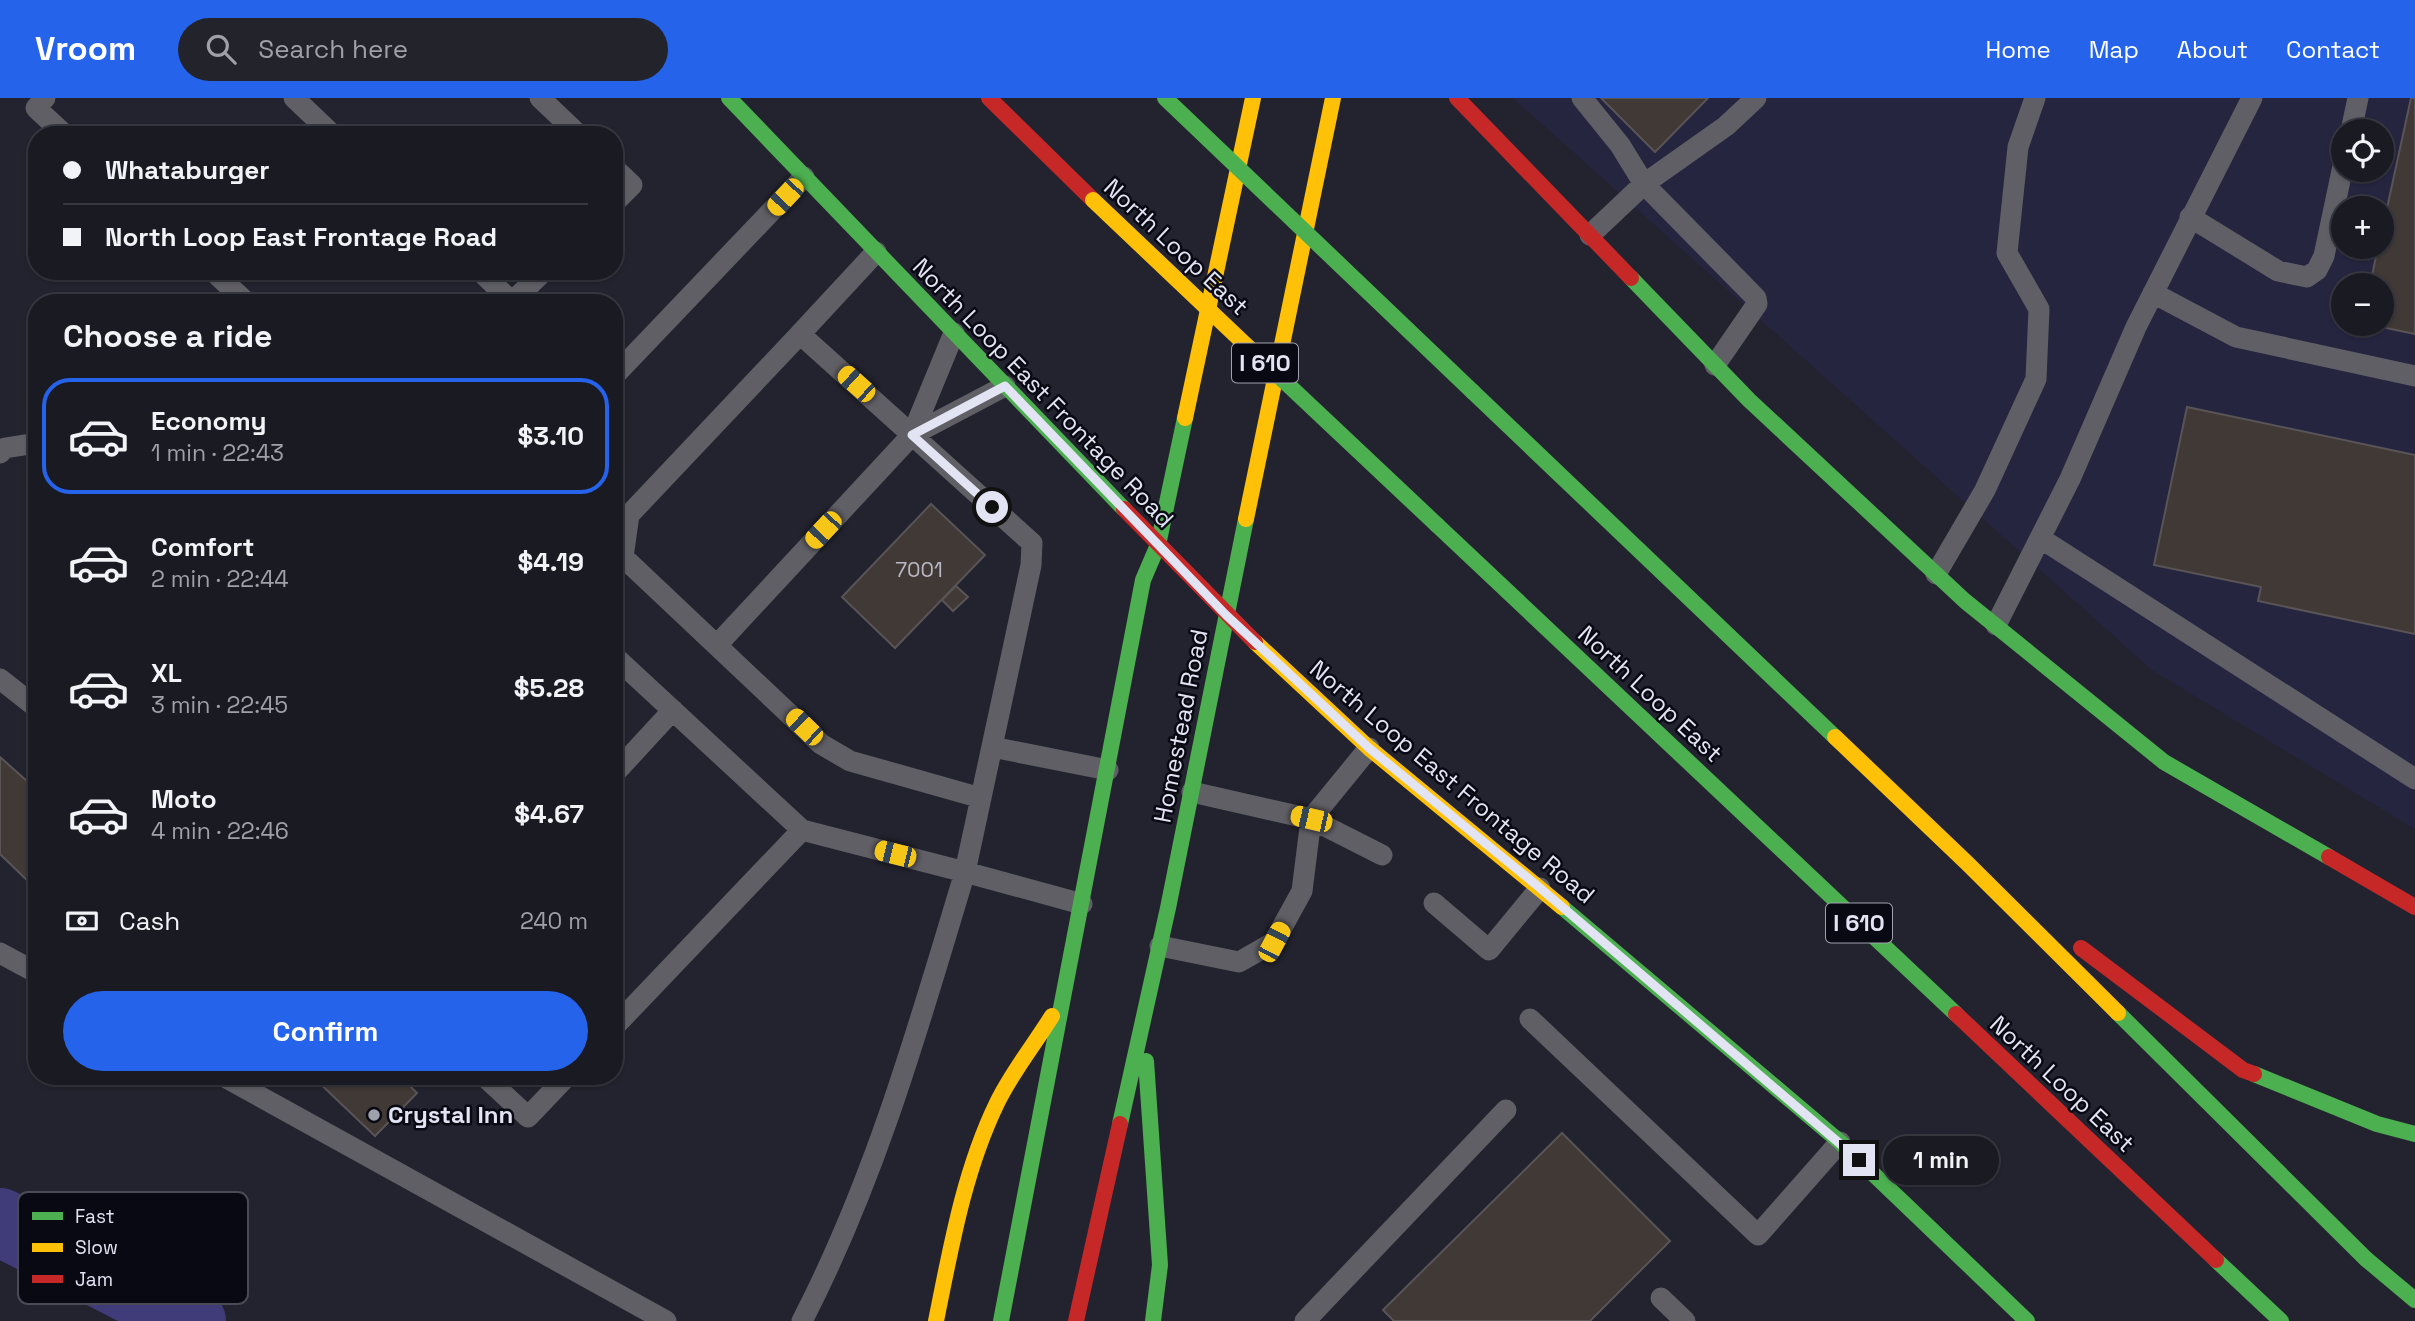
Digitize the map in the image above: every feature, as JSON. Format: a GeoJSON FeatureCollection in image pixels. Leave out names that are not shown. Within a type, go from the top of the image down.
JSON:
{"type":"FeatureCollection","features":[{"type":"Feature","properties":{"kind":"main road","name":"North Loop East Frontage Road"},"geometry":{"type":"LineString","coordinates":[[729,98],[1226,615],[1369,748],[1540,888],[1840,1142],[2027,1321]]}},
{"type":"Feature","properties":{"kind":"main road","name":"North Loop East"},"geometry":{"type":"LineString","coordinates":[[989,98],[1093,200],[2281,1321]]}},
{"type":"Feature","properties":{"kind":"main road"},"geometry":{"type":"LineString","coordinates":[[1165,98],[1967,863],[2366,1259],[2415,1300]]}},
{"type":"Feature","properties":{"kind":"main road"},"geometry":{"type":"LineString","coordinates":[[1001,1321],[1143,580],[1158,545],[1253,98]]}},
{"type":"Feature","properties":{"kind":"main road","name":"Homestead Road"},"geometry":{"type":"LineString","coordinates":[[1076,1321],[1160,946],[1334,98]]}},
{"type":"Feature","properties":{"kind":"main road"},"geometry":{"type":"LineString","coordinates":[[1457,98],[1749,400],[1936,574],[1996,625],[2164,762],[2415,907]]}},
{"type":"Feature","properties":{"kind":"main road"},"geometry":{"type":"LineString","coordinates":[[1967,863],[2243,1070],[2377,1124],[2415,1134]]}},
{"type":"Feature","properties":{"kind":"main road"},"geometry":{"type":"LineString","coordinates":[[936,1321],[954,1234],[978,1153],[998,1103],[1064,997]]}},
{"type":"Feature","properties":{"kind":"main road"},"geometry":{"type":"LineString","coordinates":[[1143,1021],[1160,1265],[1153,1321]]}},
{"type":"Feature","properties":{"kind":"lane"},"geometry":{"type":"LineString","coordinates":[[45,98],[36,108],[55,126]]}},
{"type":"Feature","properties":{"kind":"lane"},"geometry":{"type":"LineString","coordinates":[[294,98],[324,126]]}},
{"type":"Feature","properties":{"kind":"lane"},"geometry":{"type":"LineString","coordinates":[[540,98],[570,126]]}},
{"type":"Feature","properties":{"kind":"lane"},"geometry":{"type":"LineString","coordinates":[[1583,98],[1620,145],[1644,184],[1756,298],[1757,304],[1715,365]]}},
{"type":"Feature","properties":{"kind":"lane"},"geometry":{"type":"LineString","coordinates":[[1590,235],[1644,184],[1726,126],[1756,98]]}},
{"type":"Feature","properties":{"kind":"lane"},"geometry":{"type":"LineString","coordinates":[[1936,574],[1985,490],[2036,379],[2039,309],[2007,253],[2018,147],[2035,98]]}},
{"type":"Feature","properties":{"kind":"lane"},"geometry":{"type":"LineString","coordinates":[[1996,625],[2070,479],[2153,293],[2252,98]]}},
{"type":"Feature","properties":{"kind":"lane"},"geometry":{"type":"LineString","coordinates":[[2354,119],[2358,98]]}},
{"type":"Feature","properties":{"kind":"lane"},"geometry":{"type":"LineString","coordinates":[[623,176],[632,185],[623,194]]}},
{"type":"Feature","properties":{"kind":"lane"},"geometry":{"type":"LineString","coordinates":[[623,367],[804,177]]}},
{"type":"Feature","properties":{"kind":"lane"},"geometry":{"type":"LineString","coordinates":[[2190,217],[2278,271],[2307,276],[2317,270],[2324,256],[2340,182]]}},
{"type":"Feature","properties":{"kind":"lane"},"geometry":{"type":"LineString","coordinates":[[876,252],[629,516],[623,556],[821,744],[850,761],[981,798]]}},
{"type":"Feature","properties":{"kind":"lane"},"geometry":{"type":"LineString","coordinates":[[223,280],[237,294]]}},
{"type":"Feature","properties":{"kind":"lane"},"geometry":{"type":"LineString","coordinates":[[489,280],[504,294]]}},
{"type":"Feature","properties":{"kind":"lane"},"geometry":{"type":"LineString","coordinates":[[520,294],[535,280]]}},
{"type":"Feature","properties":{"kind":"lane"},"geometry":{"type":"LineString","coordinates":[[2153,293],[2235,337],[2415,376]]}},
{"type":"Feature","properties":{"kind":"lane"},"geometry":{"type":"LineString","coordinates":[[912,435],[954,333]]}},
{"type":"Feature","properties":{"kind":"lane"},"geometry":{"type":"LineString","coordinates":[[800,334],[1032,543],[1031,565],[965,872],[884,1135],[832,1263],[803,1321]]}},
{"type":"Feature","properties":{"kind":"lane"},"geometry":{"type":"LineString","coordinates":[[717,645],[912,435],[1005,386]]}},
{"type":"Feature","properties":{"kind":"lane"},"geometry":{"type":"LineString","coordinates":[[0,453],[5,448],[28,444]]}},
{"type":"Feature","properties":{"kind":"lane"},"geometry":{"type":"LineString","coordinates":[[2040,538],[2415,779]]}},
{"type":"Feature","properties":{"kind":"lane"},"geometry":{"type":"LineString","coordinates":[[623,664],[802,830],[1082,904]]}},
{"type":"Feature","properties":{"kind":"lane"},"geometry":{"type":"LineString","coordinates":[[0,679],[28,701]]}},
{"type":"Feature","properties":{"kind":"lane"},"geometry":{"type":"LineString","coordinates":[[623,764],[673,710]]}},
{"type":"Feature","properties":{"kind":"lane"},"geometry":{"type":"LineString","coordinates":[[992,747],[1108,770]]}},
{"type":"Feature","properties":{"kind":"lane"},"geometry":{"type":"LineString","coordinates":[[1160,946],[1239,962],[1274,942],[1302,891],[1311,819],[1369,748]]}},
{"type":"Feature","properties":{"kind":"lane"},"geometry":{"type":"LineString","coordinates":[[1192,792],[1311,819],[1381,855]]}},
{"type":"Feature","properties":{"kind":"lane"},"geometry":{"type":"LineString","coordinates":[[623,1008],[802,830]]}},
{"type":"Feature","properties":{"kind":"lane"},"geometry":{"type":"LineString","coordinates":[[1434,904],[1489,950],[1540,888]]}},
{"type":"Feature","properties":{"kind":"lane"},"geometry":{"type":"LineString","coordinates":[[0,953],[28,968]]}},
{"type":"Feature","properties":{"kind":"lane"},"geometry":{"type":"LineString","coordinates":[[1530,1019],[1758,1235],[1840,1142]]}},
{"type":"Feature","properties":{"kind":"lane"},"geometry":{"type":"LineString","coordinates":[[239,1085],[666,1321]]}},
{"type":"Feature","properties":{"kind":"lane"},"geometry":{"type":"LineString","coordinates":[[494,1085],[528,1117],[558,1085]]}},
{"type":"Feature","properties":{"kind":"lane"},"geometry":{"type":"LineString","coordinates":[[1305,1321],[1506,1110]]}},
{"type":"Feature","properties":{"kind":"lane"},"geometry":{"type":"LineString","coordinates":[[1661,1298],[1685,1321]]}},
{"type":"Feature","properties":{"kind":"shaded area"},"geometry":{"type":"Polygon","coordinates":[[[1513,98],[2415,98],[2415,829],[2152,670],[1513,98]]]}},
{"type":"Feature","properties":{"kind":"building"},"geometry":{"type":"Polygon","coordinates":[[[1601,98],[1708,98],[1655,152],[1601,98]]]}},
{"type":"Feature","properties":{"kind":"building"},"geometry":{"type":"Polygon","coordinates":[[[2411,98],[2415,98],[2415,334],[2394,330],[2394,273],[2373,273],[2375,259],[2394,259],[2394,196],[2390,196],[2411,98]]]}},
{"type":"Feature","properties":{"kind":"building"},"geometry":{"type":"Polygon","coordinates":[[[2187,407],[2415,455],[2415,634],[2258,601],[2261,587],[2154,565],[2187,407]]]}},
{"type":"Feature","properties":{"kind":"building"},"geometry":{"type":"Polygon","coordinates":[[[931,504],[985,555],[895,648],[842,597],[931,504]]]}},
{"type":"Feature","properties":{"kind":"building"},"geometry":{"type":"Polygon","coordinates":[[[956,586],[968,597],[953,611],[942,600],[956,586]]]}},
{"type":"Feature","properties":{"kind":"building"},"geometry":{"type":"Polygon","coordinates":[[[0,757],[28,782],[28,881],[0,854],[0,757]]]}},
{"type":"Feature","properties":{"kind":"building","name":"Crystal Inn"},"geometry":{"type":"Polygon","coordinates":[[[321,1085],[409,1085],[417,1093],[375,1136],[321,1085]]]}},
{"type":"Feature","properties":{"kind":"building"},"geometry":{"type":"Polygon","coordinates":[[[1562,1133],[1670,1241],[1590,1321],[1394,1321],[1383,1310],[1562,1133]]]}},
{"type":"Feature","properties":{"kind":"waterway"},"geometry":{"type":"LineString","coordinates":[[0,1222],[18,1231]]}},
{"type":"Feature","properties":{"kind":"waterway"},"geometry":{"type":"LineString","coordinates":[[159,1304],[192,1321]]}},
{"type":"Feature","properties":{"kind":"traffic: fast"},"geometry":{"type":"LineString","coordinates":[[729,98],[1124,509]]}},
{"type":"Feature","properties":{"kind":"traffic: fast"},"geometry":{"type":"LineString","coordinates":[[1165,98],[1473,392]]}},
{"type":"Feature","properties":{"kind":"traffic: fast"},"geometry":{"type":"LineString","coordinates":[[1631,278],[1749,400],[1965,601],[2164,762],[2329,857]]}},
{"type":"Feature","properties":{"kind":"traffic: fast"},"geometry":{"type":"LineString","coordinates":[[1249,348],[1437,525]]}},
{"type":"Feature","properties":{"kind":"traffic: fast"},"geometry":{"type":"LineString","coordinates":[[1473,392],[1835,737]]}},
{"type":"Feature","properties":{"kind":"traffic: fast"},"geometry":{"type":"LineString","coordinates":[[1001,1321],[1143,580],[1158,545],[1185,418]]}},
{"type":"Feature","properties":{"kind":"traffic: fast"},"geometry":{"type":"LineString","coordinates":[[1120,1124],[1168,908],[1246,519]]}},
{"type":"Feature","properties":{"kind":"traffic: fast"},"geometry":{"type":"LineString","coordinates":[[1437,525],[1956,1014]]}},
{"type":"Feature","properties":{"kind":"traffic: fast"},"geometry":{"type":"LineString","coordinates":[[1562,907],[1840,1142],[2027,1321]]}},
{"type":"Feature","properties":{"kind":"traffic: fast"},"geometry":{"type":"LineString","coordinates":[[2118,1013],[2366,1259],[2415,1300]]}},
{"type":"Feature","properties":{"kind":"traffic: fast"},"geometry":{"type":"LineString","coordinates":[[1146,1061],[1160,1265],[1153,1321]]}},
{"type":"Feature","properties":{"kind":"traffic: fast"},"geometry":{"type":"LineString","coordinates":[[2254,1074],[2377,1124],[2415,1134]]}},
{"type":"Feature","properties":{"kind":"traffic: fast"},"geometry":{"type":"LineString","coordinates":[[2216,1260],[2281,1321]]}},
{"type":"Feature","properties":{"kind":"traffic: slow"},"geometry":{"type":"LineString","coordinates":[[1185,418],[1253,98]]}},
{"type":"Feature","properties":{"kind":"traffic: slow"},"geometry":{"type":"LineString","coordinates":[[1246,519],[1333,98]]}},
{"type":"Feature","properties":{"kind":"traffic: slow"},"geometry":{"type":"LineString","coordinates":[[1093,200],[1249,348]]}},
{"type":"Feature","properties":{"kind":"traffic: slow"},"geometry":{"type":"LineString","coordinates":[[1255,642],[1369,748],[1562,907]]}},
{"type":"Feature","properties":{"kind":"traffic: slow"},"geometry":{"type":"LineString","coordinates":[[1835,737],[2118,1013]]}},
{"type":"Feature","properties":{"kind":"traffic: slow"},"geometry":{"type":"LineString","coordinates":[[936,1321],[960,1210],[976,1155],[1009,1080],[1052,1016]]}},
{"type":"Feature","properties":{"kind":"traffic: jam"},"geometry":{"type":"LineString","coordinates":[[989,98],[1093,200]]}},
{"type":"Feature","properties":{"kind":"traffic: jam"},"geometry":{"type":"LineString","coordinates":[[1457,98],[1631,278]]}},
{"type":"Feature","properties":{"kind":"traffic: jam"},"geometry":{"type":"LineString","coordinates":[[1124,509],[1255,642]]}},
{"type":"Feature","properties":{"kind":"traffic: jam"},"geometry":{"type":"LineString","coordinates":[[2329,857],[2415,907]]}},
{"type":"Feature","properties":{"kind":"traffic: jam"},"geometry":{"type":"LineString","coordinates":[[2081,948],[2243,1070],[2254,1074]]}},
{"type":"Feature","properties":{"kind":"traffic: jam"},"geometry":{"type":"LineString","coordinates":[[1956,1014],[2216,1260]]}},
{"type":"Feature","properties":{"kind":"traffic: jam"},"geometry":{"type":"LineString","coordinates":[[1076,1321],[1120,1124]]}},
{"type":"Feature","properties":{"kind":"place","name":"Crystal Inn"},"geometry":{"type":"Point","coordinates":[374,1115]}},
{"type":"Feature","properties":{"kind":"route"},"geometry":{"type":"LineString","coordinates":[[992,507],[912,435],[1005,386],[1226,615],[1369,748],[1540,888],[1859,1160]]}}]}
